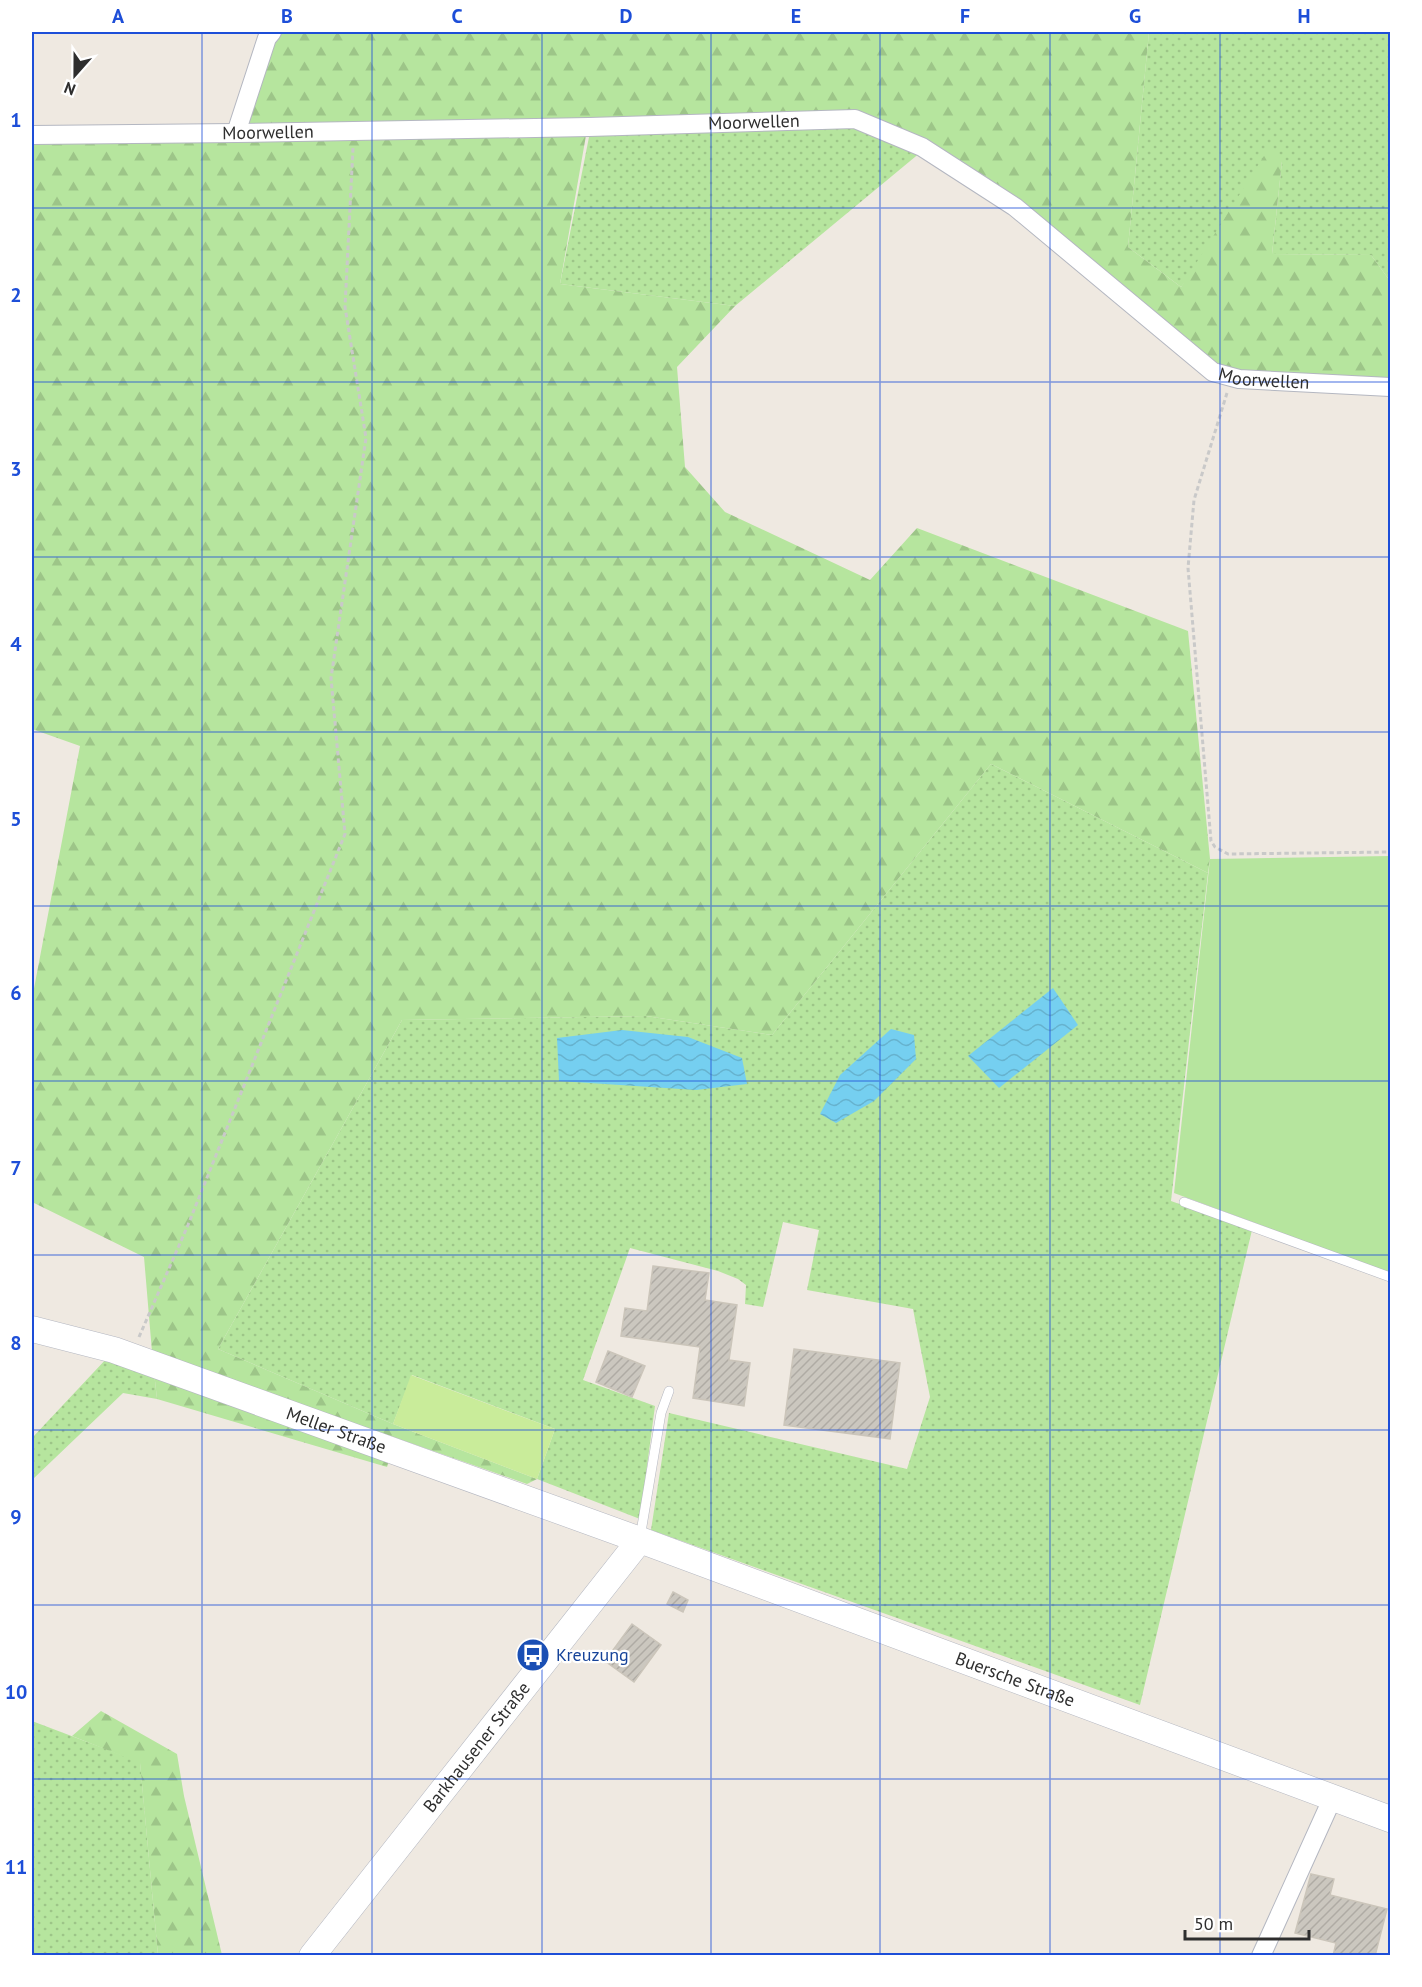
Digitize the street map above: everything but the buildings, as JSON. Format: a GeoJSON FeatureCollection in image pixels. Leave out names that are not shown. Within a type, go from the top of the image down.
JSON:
{"type":"FeatureCollection","features":[{"type":"Feature","properties":{"kind":"main road","name":"Meller Straße"},"geometry":{"type":"LineString","coordinates":[[32,1329],[131,1356],[640,1540]]}},
{"type":"Feature","properties":{"kind":"main road","name":"Buersche Straße"},"geometry":{"type":"LineString","coordinates":[[640,1540],[1390,1819]]}},
{"type":"Feature","properties":{"kind":"main road","name":"Barkhausener Straße"},"geometry":{"type":"LineString","coordinates":[[312,1956],[640,1540]]}},
{"type":"Feature","properties":{"kind":"street"},"geometry":{"type":"LineString","coordinates":[[236,133],[267,38],[272,32]]}},
{"type":"Feature","properties":{"kind":"street","name":"Moorwellen"},"geometry":{"type":"LineString","coordinates":[[32,135],[589,127],[855,119],[922,147],[1015,207],[1213,372],[1232,377],[1390,387]]}},
{"type":"Feature","properties":{"kind":"street"},"geometry":{"type":"LineString","coordinates":[[1261,1956],[1333,1797]]}},
{"type":"Feature","properties":{"kind":"lane"},"geometry":{"type":"LineString","coordinates":[[1184,1202],[1390,1276]]}},
{"type":"Feature","properties":{"kind":"lane"},"geometry":{"type":"LineString","coordinates":[[640,1540],[661,1413],[669,1391]]}},
{"type":"Feature","properties":{"kind":"path"},"geometry":{"type":"LineString","coordinates":[[131,1356],[188,1225],[345,834],[331,678],[366,438],[345,307],[354,131]]}},
{"type":"Feature","properties":{"kind":"path"},"geometry":{"type":"LineString","coordinates":[[1232,377],[1194,500],[1188,568],[1211,841],[1215,847],[1228,854],[1390,852]]}},
{"type":"Feature","properties":{"kind":"green space"},"geometry":{"type":"Polygon","coordinates":[[[277,32],[1149,32],[1128,247],[1181,287],[1269,148],[1282,161],[1272,254],[1371,255],[1390,281],[1390,382],[1243,373],[1216,365],[1017,205],[854,116],[588,124],[560,284],[735,306],[677,367],[685,467],[725,512],[870,580],[917,528],[1188,631],[1210,859],[1208,873],[991,764],[772,1035],[646,1016],[402,1020],[218,1349],[393,1424],[537,1479],[527,1484],[152,1352],[144,1257],[32,1202],[32,999],[80,746],[32,729],[32,141],[239,135],[277,32]]]}},
{"type":"Feature","properties":{"kind":"green space"},"geometry":{"type":"Polygon","coordinates":[[[1149,32],[1390,32],[1390,281],[1371,255],[1272,254],[1282,161],[1181,287],[1128,247],[1149,32]]]}},
{"type":"Feature","properties":{"kind":"green space"},"geometry":{"type":"Polygon","coordinates":[[[855,122],[921,152],[735,306],[560,284],[590,132],[855,122]]]}},
{"type":"Feature","properties":{"kind":"green space"},"geometry":{"type":"Polygon","coordinates":[[[991,764],[1208,873],[1171,1201],[1252,1230],[1140,1705],[651,1530],[669,1413],[907,1469],[930,1397],[913,1309],[807,1290],[819,1230],[783,1222],[763,1307],[745,1304],[746,1285],[738,1279],[718,1271],[630,1248],[583,1380],[655,1406],[640,1519],[537,1479],[555,1429],[412,1375],[393,1424],[218,1349],[402,1020],[646,1016],[772,1035],[991,764]]]}},
{"type":"Feature","properties":{"kind":"green space"},"geometry":{"type":"Polygon","coordinates":[[[1390,856],[1390,1273],[1174,1193],[1210,859],[1390,856]]]}},
{"type":"Feature","properties":{"kind":"green space"},"geometry":{"type":"Polygon","coordinates":[[[108,1357],[154,1372],[157,1399],[123,1393],[32,1480],[32,1438],[108,1357]]]}},
{"type":"Feature","properties":{"kind":"green space"},"geometry":{"type":"Polygon","coordinates":[[[154,1372],[389,1460],[387,1467],[157,1399],[154,1372]]]}},
{"type":"Feature","properties":{"kind":"green space"},"geometry":{"type":"Polygon","coordinates":[[[411,1375],[555,1429],[537,1479],[393,1424],[411,1375]]]}},
{"type":"Feature","properties":{"kind":"green space"},"geometry":{"type":"Polygon","coordinates":[[[101,1711],[177,1754],[184,1796],[222,1955],[158,1955],[140,1763],[72,1736],[101,1711]]]}},
{"type":"Feature","properties":{"kind":"green space"},"geometry":{"type":"Polygon","coordinates":[[[32,1721],[140,1762],[158,1955],[32,1955],[32,1721]]]}},
{"type":"Feature","properties":{"kind":"water"},"geometry":{"type":"Polygon","coordinates":[[[1053,988],[1078,1025],[999,1088],[968,1056],[1053,988]]]}},
{"type":"Feature","properties":{"kind":"water"},"geometry":{"type":"Polygon","coordinates":[[[891,1029],[914,1035],[916,1059],[874,1101],[836,1123],[820,1114],[840,1075],[891,1029]]]}},
{"type":"Feature","properties":{"kind":"water"},"geometry":{"type":"Polygon","coordinates":[[[622,1030],[688,1037],[742,1058],[747,1084],[696,1090],[559,1081],[557,1038],[622,1030]]]}},
{"type":"Feature","properties":{"kind":"place","name":"Kreuzung"},"geometry":{"type":"Point","coordinates":[533,1655]}}]}
